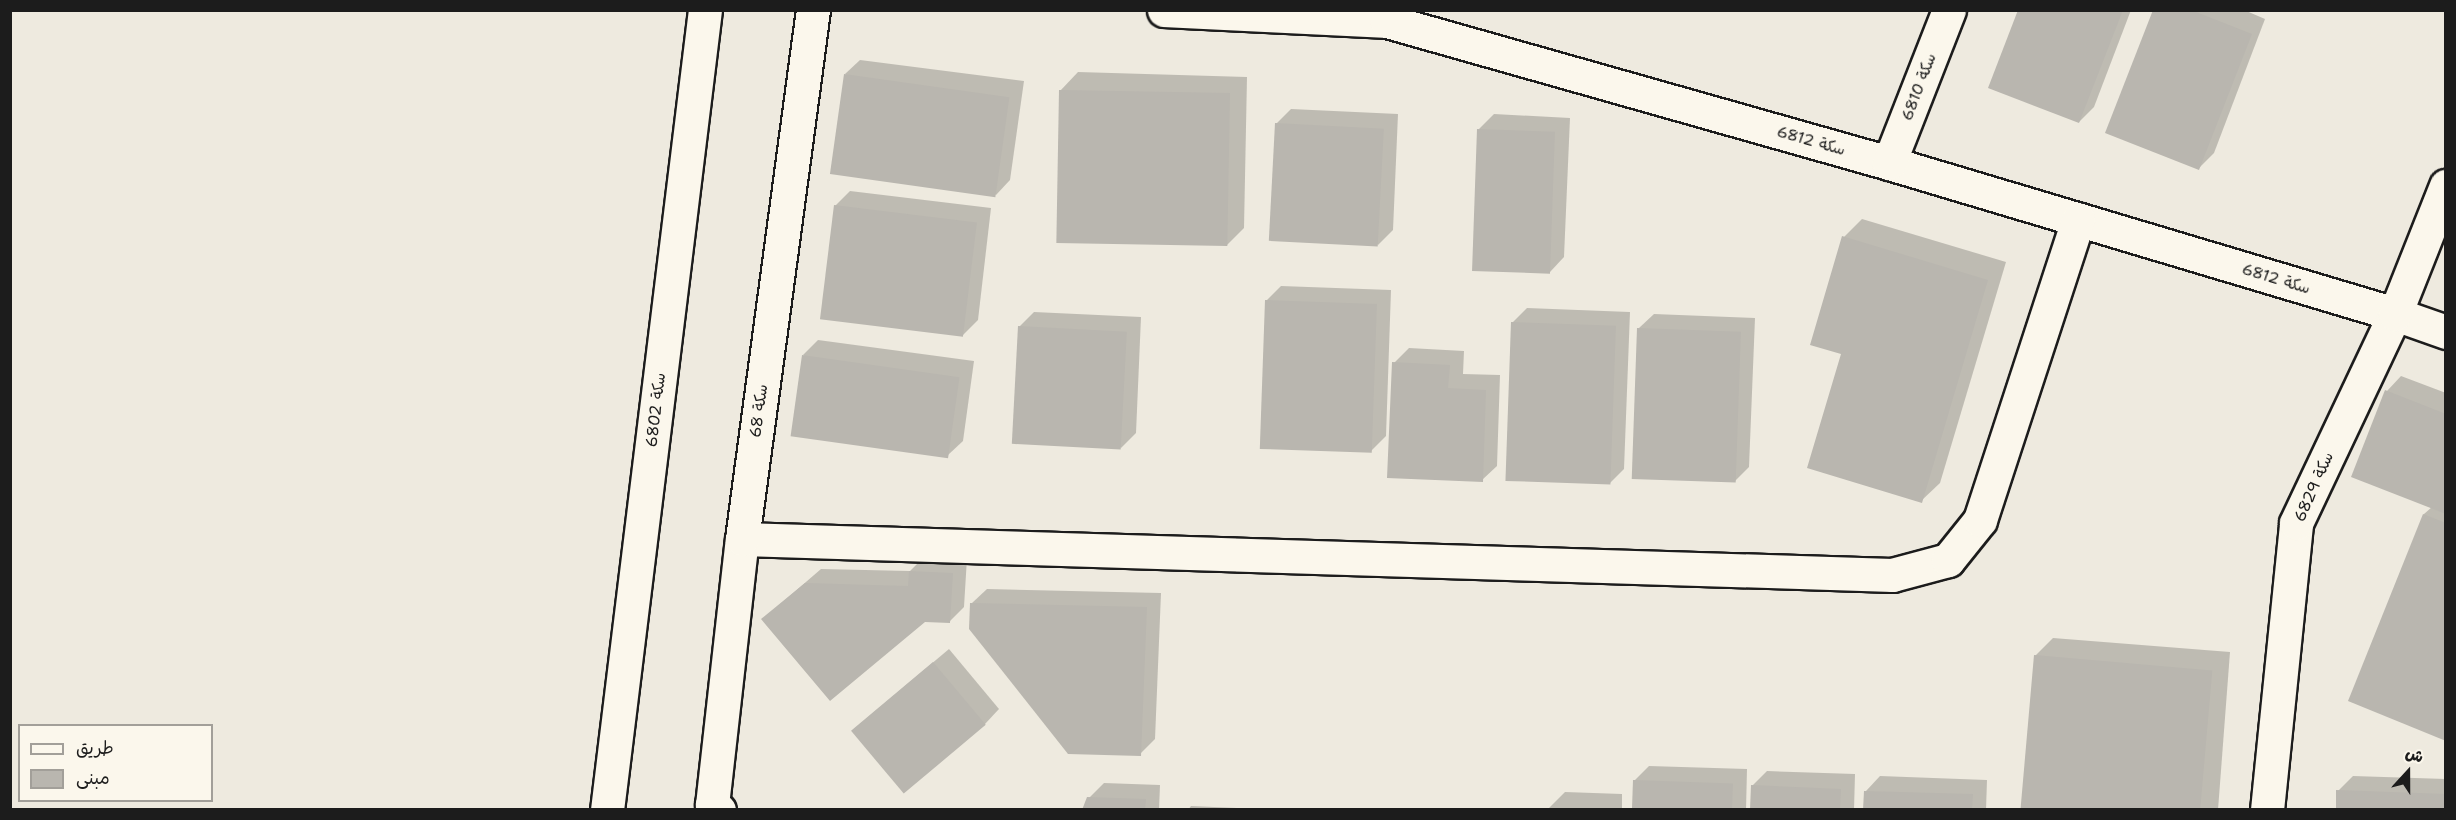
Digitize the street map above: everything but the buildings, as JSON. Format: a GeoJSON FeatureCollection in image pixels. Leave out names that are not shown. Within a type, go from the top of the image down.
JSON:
{"type":"FeatureCollection","features":[{"type":"Feature","properties":{"kind":"street","name":"سكة 6802"},"geometry":{"type":"LineString","coordinates":[[607,810],[705,10]]}},
{"type":"Feature","properties":{"kind":"street","name":"68 سكة"},"geometry":{"type":"LineString","coordinates":[[719,810],[712,805],[742,539],[813,10]]}},
{"type":"Feature","properties":{"kind":"street","name":"سكة 6812"},"geometry":{"type":"LineString","coordinates":[[1164,10],[1387,21],[1888,163],[2395,314],[2445,332]]}},
{"type":"Feature","properties":{"kind":"street","name":"سكة 6810"},"geometry":{"type":"LineString","coordinates":[[1888,163],[1948,10]]}},
{"type":"Feature","properties":{"kind":"street","name":"سكة 6829"},"geometry":{"type":"LineString","coordinates":[[2267,810],[2296,523],[2395,314],[2445,186]]}},
{"type":"Feature","properties":{"kind":"street"},"geometry":{"type":"LineString","coordinates":[[742,539],[1892,575],[1948,560],[1980,520],[2078,220]]}}]}
